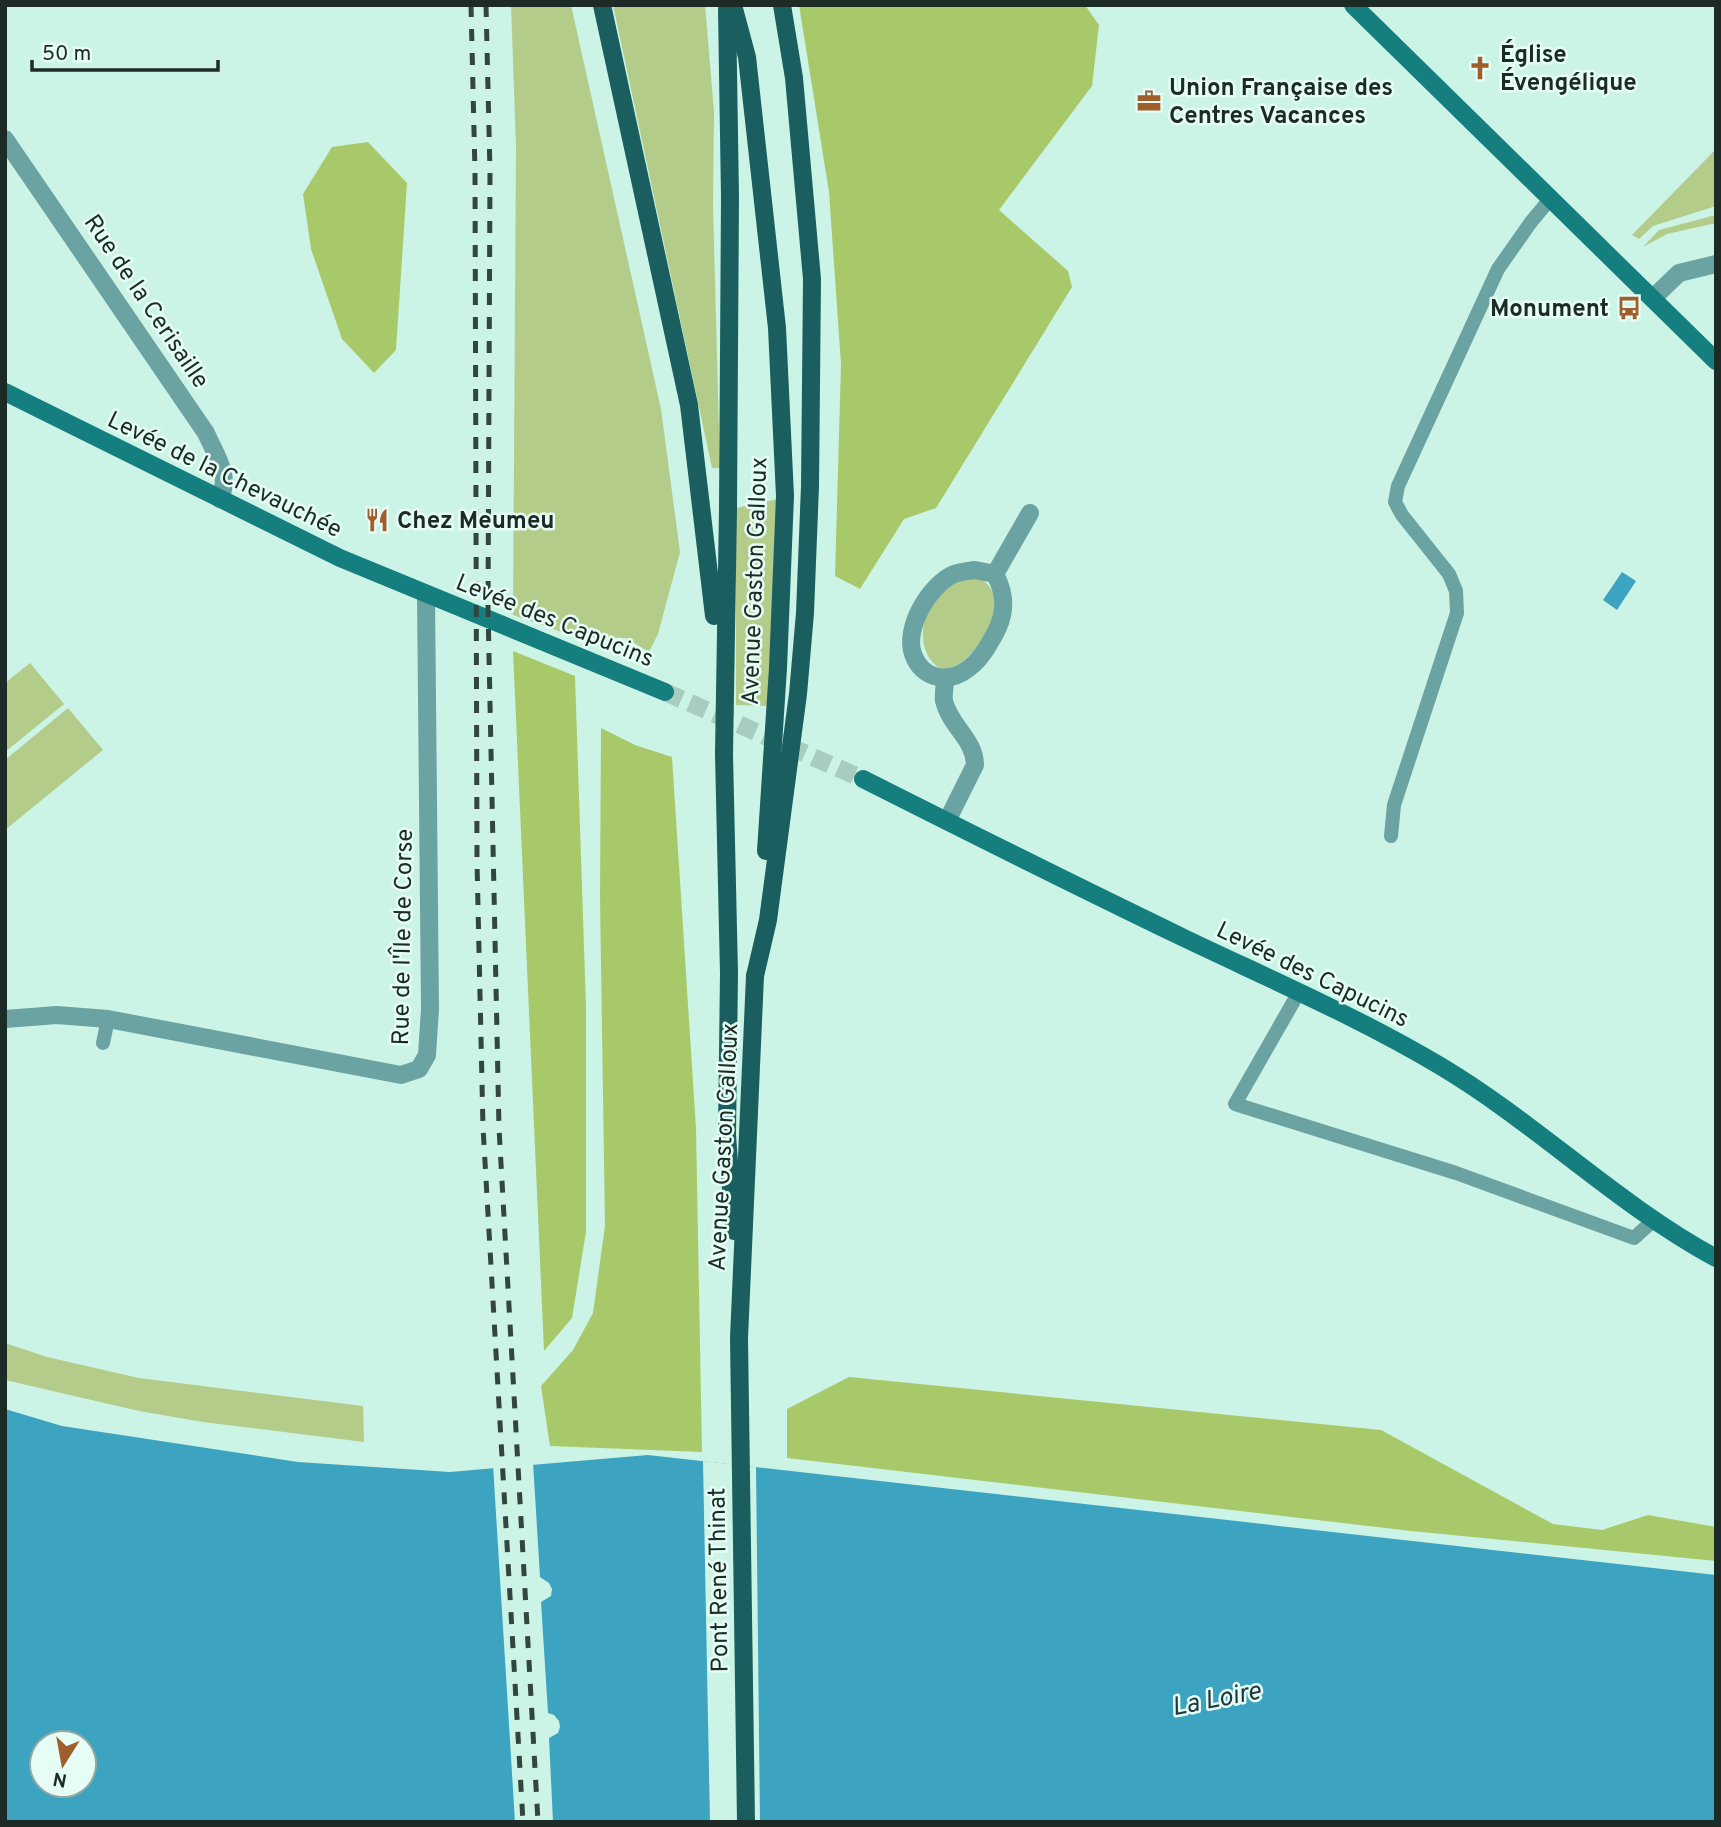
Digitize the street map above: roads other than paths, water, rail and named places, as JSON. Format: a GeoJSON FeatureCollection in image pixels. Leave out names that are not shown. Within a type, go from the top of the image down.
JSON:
{"type":"FeatureCollection","features":[{"type":"Feature","properties":{"kind":"main road"},"geometry":{"type":"LineString","coordinates":[[602,5],[690,405],[715,616],[724,754]]}},
{"type":"Feature","properties":{"kind":"main road","name":"Avenue Gaston Galloux"},"geometry":{"type":"LineString","coordinates":[[727,5],[730,197],[724,754],[729,973],[727,1135],[740,1297]]}},
{"type":"Feature","properties":{"kind":"main road","name":"Avenue Gaston Galloux"},"geometry":{"type":"LineString","coordinates":[[733,5],[747,57],[777,328],[785,496],[773,761],[755,976],[740,1297]]}},
{"type":"Feature","properties":{"kind":"main road"},"geometry":{"type":"LineString","coordinates":[[755,976],[768,920],[798,694],[805,613],[810,486],[812,279],[794,78],[782,5]]}},
{"type":"Feature","properties":{"kind":"main road","name":"Pont René Thinat"},"geometry":{"type":"LineString","coordinates":[[740,1297],[746,1822]]}},
{"type":"Feature","properties":{"kind":"street"},"geometry":{"type":"LineString","coordinates":[[1353,5],[1716,361]]}},
{"type":"Feature","properties":{"kind":"street","name":"Rue de la Cerisaille"},"geometry":{"type":"LineString","coordinates":[[5,139],[206,433],[225,477],[226,486],[220,499]]}},
{"type":"Feature","properties":{"kind":"street"},"geometry":{"type":"LineString","coordinates":[[1653,298],[1679,273],[1716,264]]}},
{"type":"Feature","properties":{"kind":"street","name":"Levée de la Chevauchée"},"geometry":{"type":"LineString","coordinates":[[5,392],[340,558],[426,595]]}},
{"type":"Feature","properties":{"kind":"street"},"geometry":{"type":"LineString","coordinates":[[995,574],[1030,513]]}},
{"type":"Feature","properties":{"kind":"street"},"geometry":{"type":"LineString","coordinates":[[975,570],[995,574],[1003,590],[1004,611],[984,652],[968,669],[945,679],[929,676],[912,653],[912,632],[918,610],[934,589],[953,574],[975,570]]}},
{"type":"Feature","properties":{"kind":"street","name":"Levée des Capucins"},"geometry":{"type":"LineString","coordinates":[[426,595],[665,692]]}},
{"type":"Feature","properties":{"kind":"street","name":"Rue de l'Île de Corse"},"geometry":{"type":"LineString","coordinates":[[5,1019],[57,1015],[108,1019],[401,1075],[419,1069],[427,1055],[430,1009],[426,595]]}},
{"type":"Feature","properties":{"kind":"street"},"geometry":{"type":"LineString","coordinates":[[945,679],[944,700],[975,755],[975,765],[947,821]]}},
{"type":"Feature","properties":{"kind":"street","name":"Levée des Capucins"},"geometry":{"type":"LineString","coordinates":[[863,779],[1298,992],[1442,1067],[1655,1219],[1716,1258]]}},
{"type":"Feature","properties":{"kind":"lane"},"geometry":{"type":"LineString","coordinates":[[1391,836],[1394,805],[1457,613],[1456,590],[1449,575],[1402,515],[1395,502],[1398,486],[1498,270],[1551,198]]}},
{"type":"Feature","properties":{"kind":"lane"},"geometry":{"type":"LineString","coordinates":[[1298,992],[1235,1104],[1456,1173],[1634,1238],[1655,1219]]}},
{"type":"Feature","properties":{"kind":"lane"},"geometry":{"type":"LineString","coordinates":[[103,1043],[108,1019]]}},
{"type":"Feature","properties":{"kind":"water"},"geometry":{"type":"Polygon","coordinates":[[[1622,572],[1636,581],[1617,610],[1603,600],[1622,572]]]}},
{"type":"Feature","properties":{"kind":"water","name":"La Loire"},"geometry":{"type":"Polygon","coordinates":[[[5,1409],[62,1426],[298,1462],[450,1472],[648,1455],[1716,1575],[1716,1822],[5,1822],[5,1409]]]}},
{"type":"Feature","properties":{"kind":"tunnel"},"geometry":{"type":"LineString","coordinates":[[665,692],[863,779]]}},
{"type":"Feature","properties":{"kind":"railway"},"geometry":{"type":"LineString","coordinates":[[471,5],[475,172],[477,862],[483,1127],[523,1822]]}},
{"type":"Feature","properties":{"kind":"railway"},"geometry":{"type":"LineString","coordinates":[[486,5],[490,172],[488,609],[499,1128],[538,1822]]}},
{"type":"Feature","properties":{"kind":"place","name":"Église Évengélique"},"geometry":{"type":"Point","coordinates":[1480,68]}},
{"type":"Feature","properties":{"kind":"place","name":"Union Française des Centres Vacances"},"geometry":{"type":"Point","coordinates":[1149,101]}},
{"type":"Feature","properties":{"kind":"place","name":"Monument"},"geometry":{"type":"Point","coordinates":[1629,308]}},
{"type":"Feature","properties":{"kind":"place","name":"Chez Meumeu"},"geometry":{"type":"Point","coordinates":[377,520]}}]}
